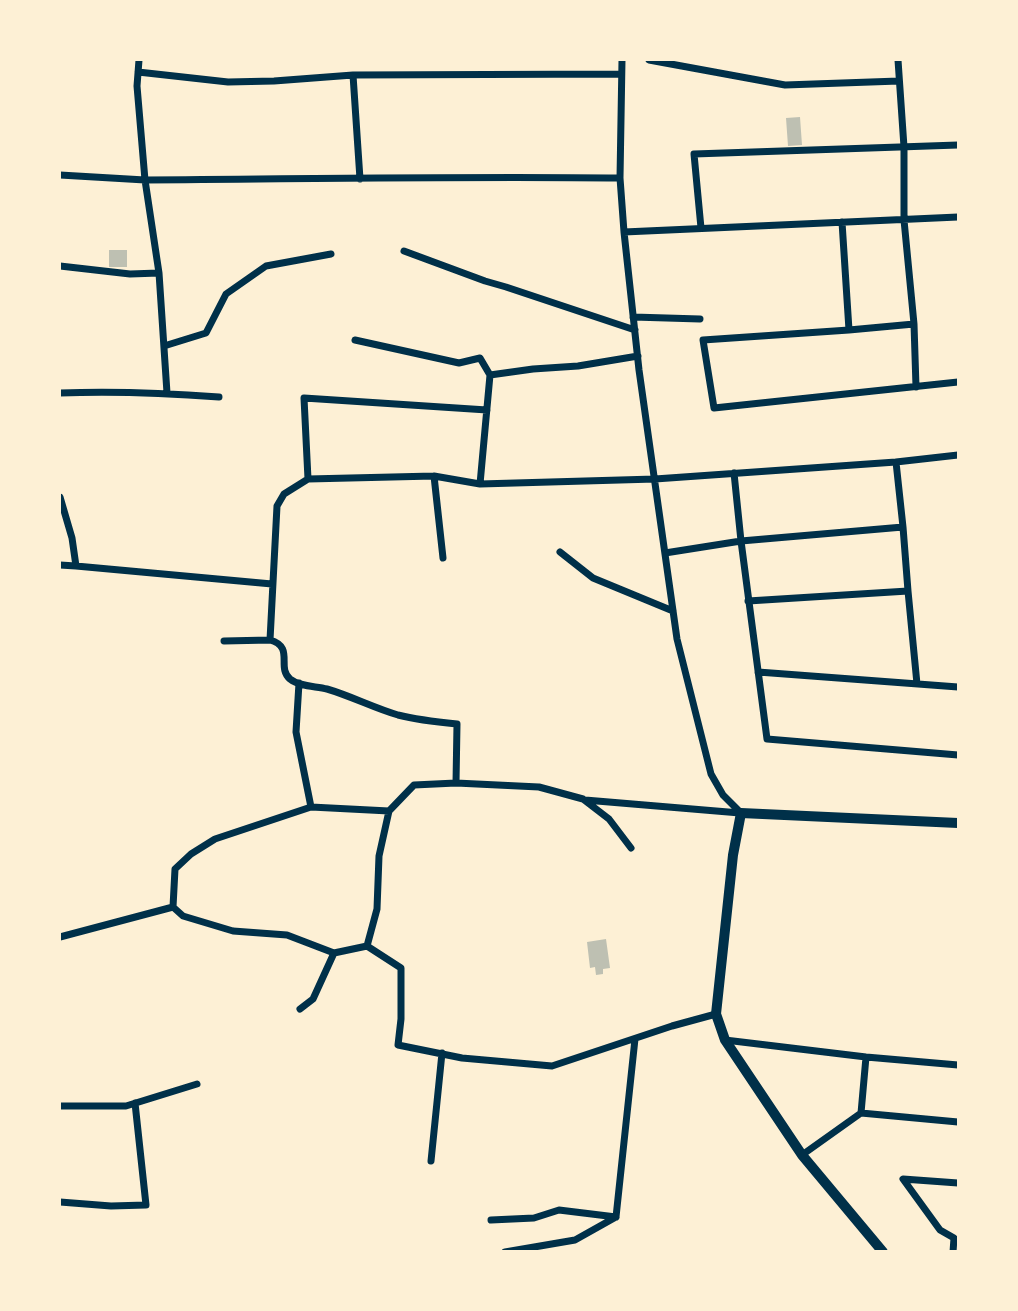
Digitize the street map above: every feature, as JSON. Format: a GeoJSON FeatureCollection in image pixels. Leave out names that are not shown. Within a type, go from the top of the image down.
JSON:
{"type":"FeatureCollection","features":[{"type":"Feature","properties":{"kind":"street"},"geometry":{"type":"LineString","coordinates":[[139,60],[136,86],[145,180],[159,273],[167,393]]}},
{"type":"Feature","properties":{"kind":"street"},"geometry":{"type":"LineString","coordinates":[[622,60],[620,178],[624,232],[638,356],[677,639],[711,774],[723,795],[741,813]]}},
{"type":"Feature","properties":{"kind":"street"},"geometry":{"type":"LineString","coordinates":[[649,60],[785,85],[899,80]]}},
{"type":"Feature","properties":{"kind":"street"},"geometry":{"type":"LineString","coordinates":[[898,60],[904,147],[904,220],[914,324],[916,387]]}},
{"type":"Feature","properties":{"kind":"street"},"geometry":{"type":"LineString","coordinates":[[138,72],[228,82],[353,75],[621,75]]}},
{"type":"Feature","properties":{"kind":"street"},"geometry":{"type":"LineString","coordinates":[[353,75],[360,179]]}},
{"type":"Feature","properties":{"kind":"street"},"geometry":{"type":"LineString","coordinates":[[701,228],[694,154],[958,145]]}},
{"type":"Feature","properties":{"kind":"street"},"geometry":{"type":"LineString","coordinates":[[60,175],[145,180],[476,176],[620,178]]}},
{"type":"Feature","properties":{"kind":"street"},"geometry":{"type":"LineString","coordinates":[[624,232],[958,217]]}},
{"type":"Feature","properties":{"kind":"street"},"geometry":{"type":"LineString","coordinates":[[842,222],[849,330]]}},
{"type":"Feature","properties":{"kind":"street"},"geometry":{"type":"LineString","coordinates":[[404,251],[485,281],[635,330]]}},
{"type":"Feature","properties":{"kind":"street"},"geometry":{"type":"LineString","coordinates":[[164,346],[206,332],[226,294],[266,266],[331,254]]}},
{"type":"Feature","properties":{"kind":"street"},"geometry":{"type":"LineString","coordinates":[[60,266],[130,274],[159,273]]}},
{"type":"Feature","properties":{"kind":"street"},"geometry":{"type":"LineString","coordinates":[[633,317],[701,319]]}},
{"type":"Feature","properties":{"kind":"street"},"geometry":{"type":"LineString","coordinates":[[914,324],[703,340],[713,408],[958,382]]}},
{"type":"Feature","properties":{"kind":"street"},"geometry":{"type":"LineString","coordinates":[[355,340],[459,363],[480,358],[491,375],[480,484]]}},
{"type":"Feature","properties":{"kind":"street"},"geometry":{"type":"LineString","coordinates":[[491,375],[578,366],[638,356]]}},
{"type":"Feature","properties":{"kind":"street"},"geometry":{"type":"LineString","coordinates":[[60,393],[167,393],[219,397]]}},
{"type":"Feature","properties":{"kind":"street"},"geometry":{"type":"LineString","coordinates":[[308,479],[304,398],[487,410]]}},
{"type":"Feature","properties":{"kind":"street"},"geometry":{"type":"LineString","coordinates":[[270,640],[277,506],[284,494],[308,479],[435,476],[480,484],[655,479],[958,455]]}},
{"type":"Feature","properties":{"kind":"street"},"geometry":{"type":"LineString","coordinates":[[896,462],[917,684]]}},
{"type":"Feature","properties":{"kind":"street"},"geometry":{"type":"LineString","coordinates":[[734,473],[767,739],[958,755]]}},
{"type":"Feature","properties":{"kind":"street"},"geometry":{"type":"LineString","coordinates":[[435,476],[443,558]]}},
{"type":"Feature","properties":{"kind":"street"},"geometry":{"type":"LineString","coordinates":[[60,497],[72,538],[76,566]]}},
{"type":"Feature","properties":{"kind":"street"},"geometry":{"type":"LineString","coordinates":[[665,553],[741,541],[904,527]]}},
{"type":"Feature","properties":{"kind":"street"},"geometry":{"type":"LineString","coordinates":[[560,552],[593,578],[673,611]]}},
{"type":"Feature","properties":{"kind":"street"},"geometry":{"type":"LineString","coordinates":[[60,565],[272,584]]}},
{"type":"Feature","properties":{"kind":"street"},"geometry":{"type":"LineString","coordinates":[[748,601],[908,591]]}},
{"type":"Feature","properties":{"kind":"street"},"geometry":{"type":"LineString","coordinates":[[224,641],[277,642],[281,646],[286,674],[290,679],[328,689],[397,714],[457,724],[456,783]]}},
{"type":"Feature","properties":{"kind":"street"},"geometry":{"type":"LineString","coordinates":[[758,672],[958,687]]}},
{"type":"Feature","properties":{"kind":"street"},"geometry":{"type":"LineString","coordinates":[[299,683],[296,732],[311,807]]}},
{"type":"Feature","properties":{"kind":"street"},"geometry":{"type":"LineString","coordinates":[[368,946],[377,909],[379,856],[389,811],[414,785],[456,783],[539,786],[583,799],[741,813],[958,823]]}},
{"type":"Feature","properties":{"kind":"street"},"geometry":{"type":"LineString","coordinates":[[583,799],[609,819],[631,848]]}},
{"type":"Feature","properties":{"kind":"street"},"geometry":{"type":"LineString","coordinates":[[173,907],[175,869],[191,854],[215,839],[311,807],[389,811]]}},
{"type":"Feature","properties":{"kind":"street"},"geometry":{"type":"LineString","coordinates":[[741,813],[733,855],[716,1014],[725,1040],[802,1155],[883,1251]]}},
{"type":"Feature","properties":{"kind":"street"},"geometry":{"type":"LineString","coordinates":[[173,907],[183,916],[233,931],[287,935],[334,953],[368,946],[401,968],[398,1045],[461,1058],[552,1066],[716,1014]]}},
{"type":"Feature","properties":{"kind":"street"},"geometry":{"type":"LineString","coordinates":[[60,937],[173,907]]}},
{"type":"Feature","properties":{"kind":"street"},"geometry":{"type":"LineString","coordinates":[[300,1009],[313,999],[334,953]]}},
{"type":"Feature","properties":{"kind":"street"},"geometry":{"type":"LineString","coordinates":[[616,1217],[635,1039]]}},
{"type":"Feature","properties":{"kind":"street"},"geometry":{"type":"LineString","coordinates":[[725,1040],[958,1065]]}},
{"type":"Feature","properties":{"kind":"street"},"geometry":{"type":"LineString","coordinates":[[431,1161],[442,1053]]}},
{"type":"Feature","properties":{"kind":"street"},"geometry":{"type":"LineString","coordinates":[[861,1113],[866,1057]]}},
{"type":"Feature","properties":{"kind":"street"},"geometry":{"type":"LineString","coordinates":[[60,1106],[126,1106],[197,1084]]}},
{"type":"Feature","properties":{"kind":"street"},"geometry":{"type":"LineString","coordinates":[[60,1202],[111,1206],[146,1205],[135,1102]]}},
{"type":"Feature","properties":{"kind":"street"},"geometry":{"type":"LineString","coordinates":[[802,1155],[861,1113],[958,1122]]}},
{"type":"Feature","properties":{"kind":"street"},"geometry":{"type":"LineString","coordinates":[[953,1251],[954,1238],[940,1230],[902,1179],[958,1183]]}},
{"type":"Feature","properties":{"kind":"street"},"geometry":{"type":"LineString","coordinates":[[491,1220],[534,1218],[559,1210],[616,1217]]}},
{"type":"Feature","properties":{"kind":"street"},"geometry":{"type":"LineString","coordinates":[[505,1251],[575,1240],[616,1217]]}},
{"type":"Feature","properties":{"kind":"building"},"geometry":{"type":"Polygon","coordinates":[[[800,117],[802,145],[788,146],[786,118],[800,117]]]}},
{"type":"Feature","properties":{"kind":"building"},"geometry":{"type":"Polygon","coordinates":[[[109,250],[127,250],[127,267],[109,267],[109,250]]]}},
{"type":"Feature","properties":{"kind":"building"},"geometry":{"type":"Polygon","coordinates":[[[606,939],[610,968],[603,969],[603,974],[596,975],[595,967],[590,968],[587,942],[606,939]]]}}]}
